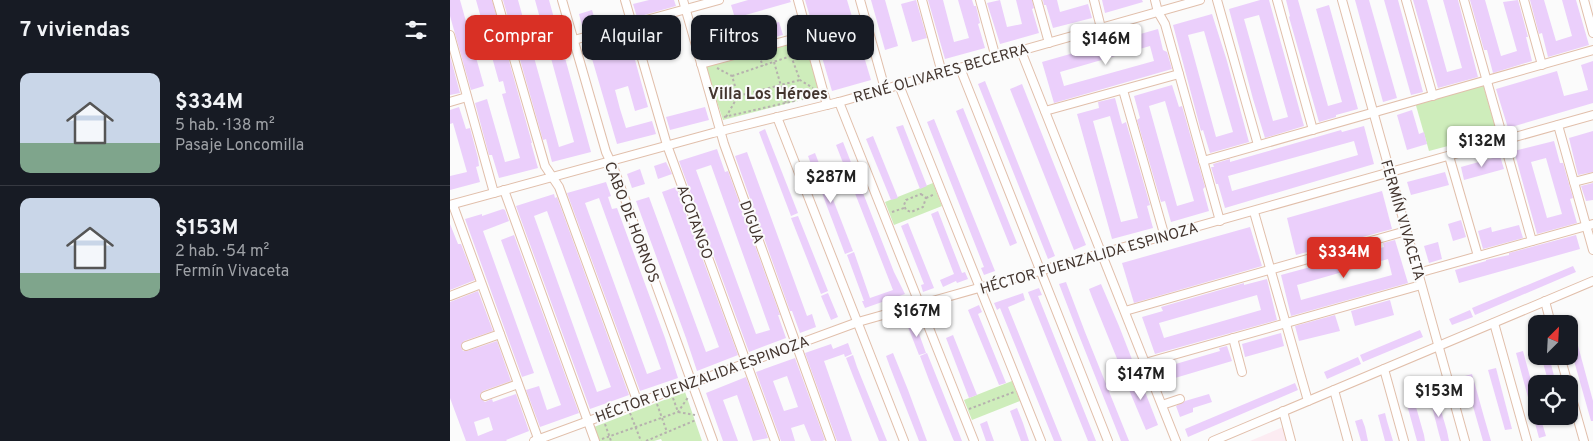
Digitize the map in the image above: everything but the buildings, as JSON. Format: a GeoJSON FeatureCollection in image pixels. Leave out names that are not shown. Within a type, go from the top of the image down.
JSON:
{"type":"FeatureCollection","features":[{"type":"Feature","properties":{"kind":"street"},"geometry":{"type":"LineString","coordinates":[[498,0],[545,166],[559,187],[638,403]]}},
{"type":"Feature","properties":{"kind":"street","name":"CABO DE HORNOS"},"geometry":{"type":"LineString","coordinates":[[562,0],[604,149],[713,441]]}},
{"type":"Feature","properties":{"kind":"street","name":"ACOTANGO"},"geometry":{"type":"LineString","coordinates":[[625,0],[629,15]]}},
{"type":"Feature","properties":{"kind":"street","name":"DIGUA"},"geometry":{"type":"LineString","coordinates":[[683,0],[704,63],[720,131],[831,441]]}},
{"type":"Feature","properties":{"kind":"street"},"geometry":{"type":"LineString","coordinates":[[664,15],[719,0]]}},
{"type":"Feature","properties":{"kind":"street"},"geometry":{"type":"LineString","coordinates":[[798,0],[802,15]]}},
{"type":"Feature","properties":{"kind":"street"},"geometry":{"type":"LineString","coordinates":[[860,0],[885,89]]}},
{"type":"Feature","properties":{"kind":"street"},"geometry":{"type":"LineString","coordinates":[[922,0],[942,73]]}},
{"type":"Feature","properties":{"kind":"street"},"geometry":{"type":"LineString","coordinates":[[980,0],[996,58]]}},
{"type":"Feature","properties":{"kind":"street"},"geometry":{"type":"LineString","coordinates":[[1037,0],[1049,43]]}},
{"type":"Feature","properties":{"kind":"street"},"geometry":{"type":"LineString","coordinates":[[1094,0],[1102,28]]}},
{"type":"Feature","properties":{"kind":"street"},"geometry":{"type":"LineString","coordinates":[[1155,0],[1179,74],[1220,221]]}},
{"type":"Feature","properties":{"kind":"street","name":"RENÉ OLIVARES BECERRA"},"geometry":{"type":"LineString","coordinates":[[451,205],[666,145],[899,86],[1200,0]]}},
{"type":"Feature","properties":{"kind":"street"},"geometry":{"type":"LineString","coordinates":[[1217,0],[1258,145]]}},
{"type":"Feature","properties":{"kind":"street"},"geometry":{"type":"LineString","coordinates":[[1277,0],[1313,130]]}},
{"type":"Feature","properties":{"kind":"street","name":"FERMÍN VIVACETA"},"geometry":{"type":"LineString","coordinates":[[1342,0],[1465,441]]}},
{"type":"Feature","properties":{"kind":"street"},"geometry":{"type":"LineString","coordinates":[[1406,0],[1433,96]]}},
{"type":"Feature","properties":{"kind":"street"},"geometry":{"type":"LineString","coordinates":[[1464,0],[1532,241]]}},
{"type":"Feature","properties":{"kind":"street"},"geometry":{"type":"LineString","coordinates":[[1524,0],[1542,64]]}},
{"type":"Feature","properties":{"kind":"street"},"geometry":{"type":"LineString","coordinates":[[1584,0],[1593,33]]}},
{"type":"Feature","properties":{"kind":"street"},"geometry":{"type":"LineString","coordinates":[[450,35],[494,193]]}},
{"type":"Feature","properties":{"kind":"street"},"geometry":{"type":"LineString","coordinates":[[574,40],[582,38]]}},
{"type":"Feature","properties":{"kind":"street"},"geometry":{"type":"LineString","coordinates":[[704,63],[787,40]]}},
{"type":"Feature","properties":{"kind":"street"},"geometry":{"type":"LineString","coordinates":[[1203,161],[1593,50]]}},
{"type":"Feature","properties":{"kind":"street"},"geometry":{"type":"LineString","coordinates":[[1021,51],[1176,441]]}},
{"type":"Feature","properties":{"kind":"street","name":"ACOTANGO"},"geometry":{"type":"LineString","coordinates":[[642,60],[666,145],[775,441]]}},
{"type":"Feature","properties":{"kind":"street"},"geometry":{"type":"LineString","coordinates":[[815,60],[828,105]]}},
{"type":"Feature","properties":{"kind":"street"},"geometry":{"type":"LineString","coordinates":[[960,68],[1108,441]]}},
{"type":"Feature","properties":{"kind":"street"},"geometry":{"type":"LineString","coordinates":[[1045,111],[1179,74]]}},
{"type":"Feature","properties":{"kind":"street"},"geometry":{"type":"LineString","coordinates":[[899,86],[1041,441]]}},
{"type":"Feature","properties":{"kind":"street"},"geometry":{"type":"LineString","coordinates":[[1123,90],[1164,237]]}},
{"type":"Feature","properties":{"kind":"street"},"geometry":{"type":"LineString","coordinates":[[450,102],[467,97]]}},
{"type":"Feature","properties":{"kind":"street"},"geometry":{"type":"LineString","coordinates":[[839,102],[974,441]]}},
{"type":"Feature","properties":{"kind":"street","name":"HÉCTOR FUENZALIDA ESPINOZA"},"geometry":{"type":"LineString","coordinates":[[537,441],[671,391],[693,386],[746,363],[858,322],[1593,115]]}},
{"type":"Feature","properties":{"kind":"street"},"geometry":{"type":"LineString","coordinates":[[777,117],[904,441]]}},
{"type":"Feature","properties":{"kind":"street"},"geometry":{"type":"LineString","coordinates":[[1558,125],[1574,182],[1590,225],[1593,250]]}},
{"type":"Feature","properties":{"kind":"street"},"geometry":{"type":"LineString","coordinates":[[1449,156],[1478,256]]}},
{"type":"Feature","properties":{"kind":"street"},"geometry":{"type":"LineString","coordinates":[[1574,182],[1593,177]]}},
{"type":"Feature","properties":{"kind":"street"},"geometry":{"type":"LineString","coordinates":[[504,190],[596,441]]}},
{"type":"Feature","properties":{"kind":"street"},"geometry":{"type":"LineString","coordinates":[[451,205],[482,284],[537,441]]}},
{"type":"Feature","properties":{"kind":"street"},"geometry":{"type":"LineString","coordinates":[[1254,212],[1308,401]]}},
{"type":"Feature","properties":{"kind":"street"},"geometry":{"type":"LineString","coordinates":[[1418,273],[1590,225]]}},
{"type":"Feature","properties":{"kind":"street"},"geometry":{"type":"LineString","coordinates":[[1125,311],[1406,231]]}},
{"type":"Feature","properties":{"kind":"street"},"geometry":{"type":"LineString","coordinates":[[1213,441],[1593,281]]}},
{"type":"Feature","properties":{"kind":"street"},"geometry":{"type":"LineString","coordinates":[[450,296],[482,284]]}},
{"type":"Feature","properties":{"kind":"street"},"geometry":{"type":"LineString","coordinates":[[1145,363],[1421,285]]}},
{"type":"Feature","properties":{"kind":"street"},"geometry":{"type":"LineString","coordinates":[[1545,301],[1549,315]]}},
{"type":"Feature","properties":{"kind":"street"},"geometry":{"type":"LineString","coordinates":[[1494,323],[1527,441]]}},
{"type":"Feature","properties":{"kind":"street"},"geometry":{"type":"LineString","coordinates":[[466,346],[500,334]]}},
{"type":"Feature","properties":{"kind":"street"},"geometry":{"type":"LineString","coordinates":[[1233,338],[1242,372]]}},
{"type":"Feature","properties":{"kind":"street"},"geometry":{"type":"LineString","coordinates":[[1384,369],[1404,441]]}},
{"type":"Feature","properties":{"kind":"street"},"geometry":{"type":"LineString","coordinates":[[485,396],[518,384]]}},
{"type":"Feature","properties":{"kind":"street"},"geometry":{"type":"LineString","coordinates":[[1334,390],[1348,441]]}},
{"type":"Feature","properties":{"kind":"street"},"geometry":{"type":"LineString","coordinates":[[1162,405],[1180,399]]}},
{"type":"Feature","properties":{"kind":"street"},"geometry":{"type":"LineString","coordinates":[[1283,412],[1291,441]]}},
{"type":"Feature","properties":{"kind":"street"},"geometry":{"type":"LineString","coordinates":[[1578,420],[1584,441]]}},
{"type":"Feature","properties":{"kind":"path"},"geometry":{"type":"LineString","coordinates":[[704,63],[732,76],[791,56],[800,80],[824,94]]}},
{"type":"Feature","properties":{"kind":"path"},"geometry":{"type":"LineString","coordinates":[[774,62],[786,103]]}},
{"type":"Feature","properties":{"kind":"path"},"geometry":{"type":"LineString","coordinates":[[732,76],[738,96]]}},
{"type":"Feature","properties":{"kind":"path"},"geometry":{"type":"LineString","coordinates":[[726,117],[738,96],[800,80]]}},
{"type":"Feature","properties":{"kind":"path"},"geometry":{"type":"LineString","coordinates":[[716,119],[824,94]]}},
{"type":"Feature","properties":{"kind":"path"},"geometry":{"type":"LineString","coordinates":[[921,194],[926,198],[923,207],[914,212],[908,212],[904,208],[906,200],[915,195],[921,194]]}},
{"type":"Feature","properties":{"kind":"path"},"geometry":{"type":"LineString","coordinates":[[884,215],[904,208]]}},
{"type":"Feature","properties":{"kind":"path"},"geometry":{"type":"LineString","coordinates":[[678,412],[693,386]]}},
{"type":"Feature","properties":{"kind":"path"},"geometry":{"type":"LineString","coordinates":[[962,412],[1020,390]]}},
{"type":"Feature","properties":{"kind":"path"},"geometry":{"type":"LineString","coordinates":[[671,391],[678,412]]}},
{"type":"Feature","properties":{"kind":"path"},"geometry":{"type":"LineString","coordinates":[[654,397],[667,432]]}},
{"type":"Feature","properties":{"kind":"path"},"geometry":{"type":"LineString","coordinates":[[628,407],[641,441]]}},
{"type":"Feature","properties":{"kind":"path"},"geometry":{"type":"LineString","coordinates":[[596,441],[678,412],[704,416]]}},
{"type":"Feature","properties":{"kind":"path"},"geometry":{"type":"LineString","coordinates":[[646,441],[704,416]]}},
{"type":"Feature","properties":{"kind":"path"},"geometry":{"type":"LineString","coordinates":[[604,423],[611,441]]}},
{"type":"Feature","properties":{"kind":"shaded area"},"geometry":{"type":"Polygon","coordinates":[[[1283,427],[1287,441],[1250,441],[1283,427]]]}},
{"type":"Feature","properties":{"kind":"green space"},"geometry":{"type":"Polygon","coordinates":[[[787,43],[787,60],[812,60],[820,95],[723,120],[706,68],[708,65],[726,60],[777,60],[777,46],[787,43]]]}},
{"type":"Feature","properties":{"kind":"green space"},"geometry":{"type":"Polygon","coordinates":[[[1483,84],[1497,133],[1429,151],[1415,102],[1483,84]]]}},
{"type":"Feature","properties":{"kind":"green space"},"geometry":{"type":"Polygon","coordinates":[[[933,183],[942,206],[894,225],[885,202],[933,183]]]}},
{"type":"Feature","properties":{"kind":"green space"},"geometry":{"type":"Polygon","coordinates":[[[1012,381],[1020,401],[972,420],[964,400],[1012,381]]]}},
{"type":"Feature","properties":{"kind":"green space"},"geometry":{"type":"Polygon","coordinates":[[[685,392],[702,441],[662,441],[661,439],[654,441],[598,441],[594,427],[685,392]]]}},
{"type":"Feature","properties":{"kind":"district","name":"Villa Los Héroes"},"geometry":{"type":"Point","coordinates":[768,93]}}]}
